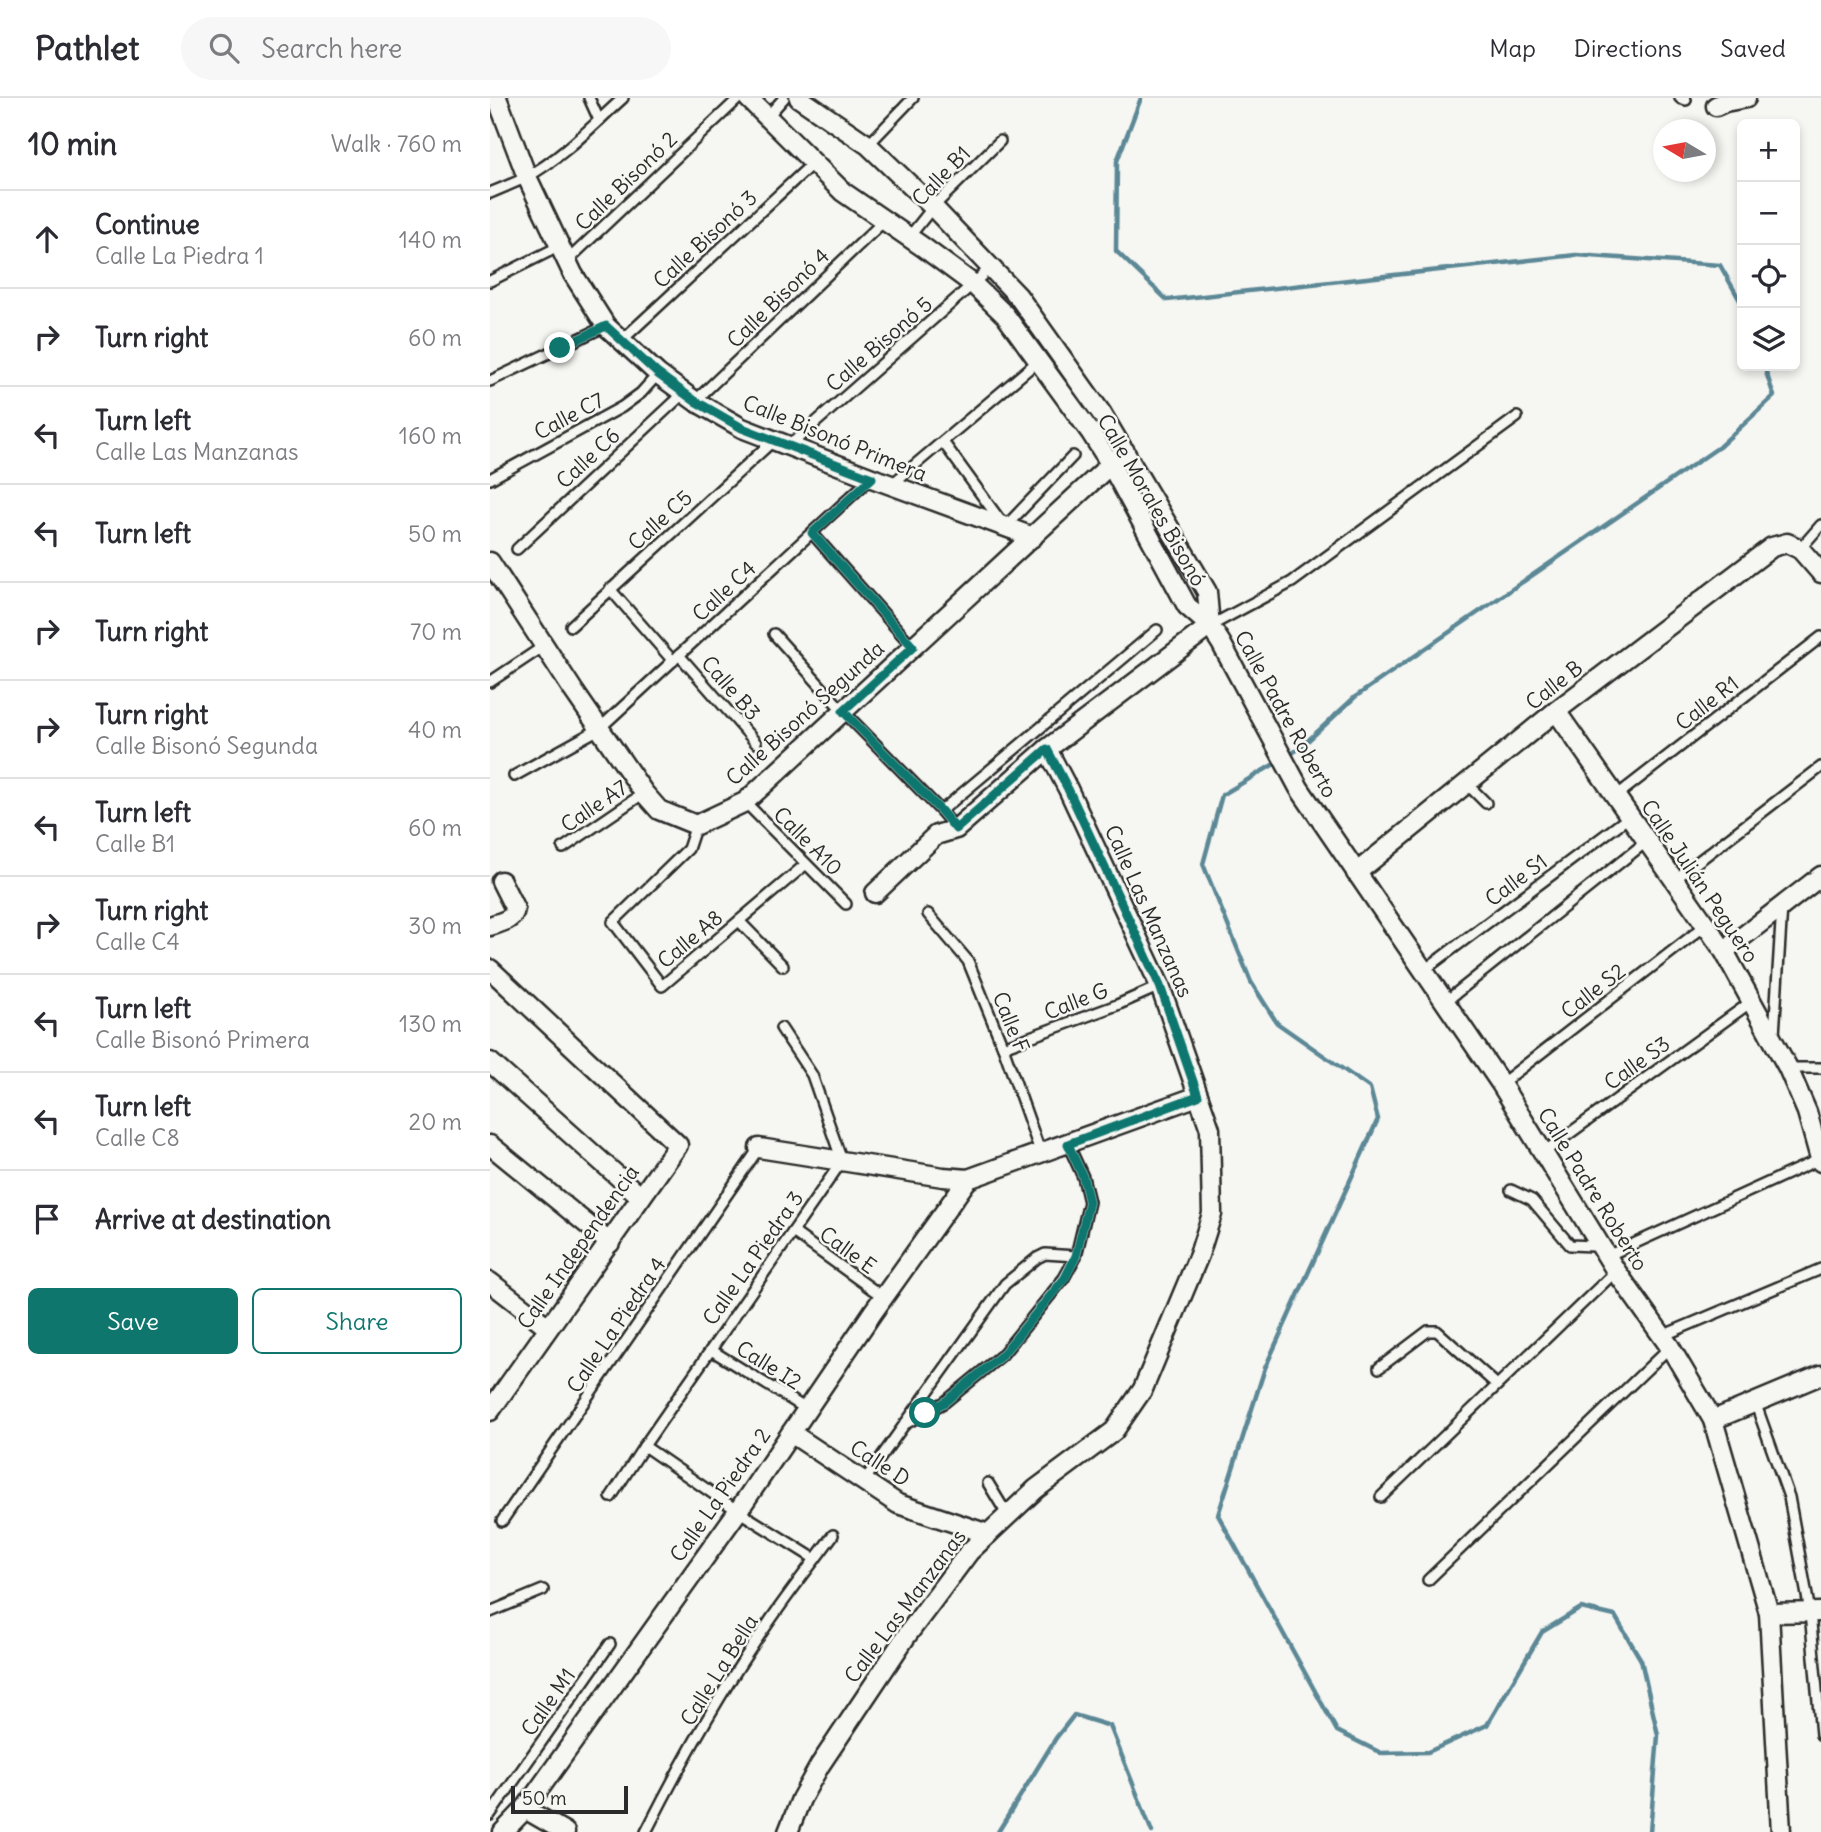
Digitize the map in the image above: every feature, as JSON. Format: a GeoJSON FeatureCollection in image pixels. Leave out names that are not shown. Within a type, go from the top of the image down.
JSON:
{"type":"FeatureCollection","features":[{"type":"Feature","properties":{"kind":"street","name":"Calle Bisonó Primera"},"geometry":{"type":"LineString","coordinates":[[497,98],[527,177],[573,274],[606,326],[658,374],[742,428],[1033,537]]}},
{"type":"Feature","properties":{"kind":"street","name":"Calle Morales Bisonó"},"geometry":{"type":"LineString","coordinates":[[748,98],[843,192],[974,284],[1005,315],[1091,433],[1111,465],[1186,606],[1210,626]]}},
{"type":"Feature","properties":{"kind":"street","name":"Calle Morales Bisonó"},"geometry":{"type":"LineString","coordinates":[[799,98],[868,145],[933,207],[1018,296],[1125,451],[1207,592],[1210,626]]}},
{"type":"Feature","properties":{"kind":"street"},"geometry":{"type":"LineString","coordinates":[[1716,106],[1746,98]]}},
{"type":"Feature","properties":{"kind":"street","name":"Calle Bisonó Segunda"},"geometry":{"type":"LineString","coordinates":[[696,824],[745,802],[1125,451]]}},
{"type":"Feature","properties":{"kind":"street"},"geometry":{"type":"LineString","coordinates":[[1794,546],[1821,573]]}},
{"type":"Feature","properties":{"kind":"street","name":"Calle B"},"geometry":{"type":"LineString","coordinates":[[1356,873],[1556,711],[1772,547],[1794,546]]}},
{"type":"Feature","properties":{"kind":"street"},"geometry":{"type":"LineString","coordinates":[[490,562],[644,793],[659,810],[696,824]]}},
{"type":"Feature","properties":{"kind":"street"},"geometry":{"type":"LineString","coordinates":[[875,893],[936,835],[956,829],[1047,749],[1210,626]]}},
{"type":"Feature","properties":{"kind":"street","name":"Calle Padre Roberto"},"geometry":{"type":"LineString","coordinates":[[1210,626],[1299,788],[1501,1084],[1607,1257],[1666,1341],[1713,1420],[1769,1613],[1781,1832]]}},
{"type":"Feature","properties":{"kind":"street","name":"Calle Julián Peguero"},"geometry":{"type":"LineString","coordinates":[[1556,711],[1724,951],[1814,1113],[1820,1160]]}},
{"type":"Feature","properties":{"kind":"street","name":"Calle Las Manzanas"},"geometry":{"type":"LineString","coordinates":[[788,1832],[801,1799],[820,1765],[907,1635],[969,1552],[1036,1489],[1114,1431],[1143,1389],[1199,1255],[1212,1214],[1210,1129],[1160,986],[1047,749]]}},
{"type":"Feature","properties":{"kind":"street"},"geometry":{"type":"LineString","coordinates":[[1724,951],[1821,876]]}},
{"type":"Feature","properties":{"kind":"street"},"geometry":{"type":"LineString","coordinates":[[490,926],[511,918],[514,913],[501,881]]}},
{"type":"Feature","properties":{"kind":"street","name":"Calle Independencia"},"geometry":{"type":"LineString","coordinates":[[490,969],[678,1145],[490,1410]]}},
{"type":"Feature","properties":{"kind":"street"},"geometry":{"type":"LineString","coordinates":[[490,1062],[641,1197]]}},
{"type":"Feature","properties":{"kind":"street"},"geometry":{"type":"LineString","coordinates":[[758,1148],[968,1179],[1198,1096]]}},
{"type":"Feature","properties":{"kind":"street"},"geometry":{"type":"LineString","coordinates":[[490,1145],[610,1242]]}},
{"type":"Feature","properties":{"kind":"street","name":"Calle La Piedra 2"},"geometry":{"type":"LineString","coordinates":[[500,1832],[525,1810],[738,1511],[883,1297],[968,1179]]}},
{"type":"Feature","properties":{"kind":"street"},"geometry":{"type":"LineString","coordinates":[[490,1282],[548,1327]]}},
{"type":"Feature","properties":{"kind":"street"},"geometry":{"type":"LineString","coordinates":[[1713,1420],[1821,1375]]}},
{"type":"Feature","properties":{"kind":"street","name":"Calle D"},"geometry":{"type":"LineString","coordinates":[[791,1433],[898,1504],[988,1534]]}},
{"type":"Feature","properties":{"kind":"street"},"geometry":{"type":"LineString","coordinates":[[1769,1613],[1815,1612]]}},
{"type":"Feature","properties":{"kind":"street"},"geometry":{"type":"LineString","coordinates":[[525,1810],[565,1832]]}},
{"type":"Feature","properties":{"kind":"lane"},"geometry":{"type":"LineString","coordinates":[[589,98],[598,120]]}},
{"type":"Feature","properties":{"kind":"lane"},"geometry":{"type":"LineString","coordinates":[[490,193],[527,177],[574,143],[623,98]]}},
{"type":"Feature","properties":{"kind":"lane","name":"Calle Bisonó 2"},"geometry":{"type":"LineString","coordinates":[[490,281],[564,253],[739,98]]}},
{"type":"Feature","properties":{"kind":"lane"},"geometry":{"type":"LineString","coordinates":[[767,117],[784,98]]}},
{"type":"Feature","properties":{"kind":"lane"},"geometry":{"type":"LineString","coordinates":[[868,145],[913,98]]}},
{"type":"Feature","properties":{"kind":"lane","name":"Calle B1"},"geometry":{"type":"LineString","coordinates":[[909,237],[933,207],[1000,141]]}},
{"type":"Feature","properties":{"kind":"lane","name":"Calle Bisonó 3"},"geometry":{"type":"LineString","coordinates":[[621,341],[813,163]]}},
{"type":"Feature","properties":{"kind":"lane","name":"Calle Bisonó 4"},"geometry":{"type":"LineString","coordinates":[[690,397],[885,220]]}},
{"type":"Feature","properties":{"kind":"lane","name":"Calle Bisonó 5"},"geometry":{"type":"LineString","coordinates":[[781,443],[974,284],[991,267]]}},
{"type":"Feature","properties":{"kind":"lane"},"geometry":{"type":"LineString","coordinates":[[490,382],[606,326]]}},
{"type":"Feature","properties":{"kind":"lane"},"geometry":{"type":"LineString","coordinates":[[891,485],[1038,361]]}},
{"type":"Feature","properties":{"kind":"lane","name":"Calle C7"},"geometry":{"type":"LineString","coordinates":[[490,478],[622,407],[641,393],[658,374]]}},
{"type":"Feature","properties":{"kind":"lane","name":"Calle C6"},"geometry":{"type":"LineString","coordinates":[[517,549],[690,397]]}},
{"type":"Feature","properties":{"kind":"lane"},"geometry":{"type":"LineString","coordinates":[[1210,626],[1292,582],[1517,417]]}},
{"type":"Feature","properties":{"kind":"lane"},"geometry":{"type":"LineString","coordinates":[[943,442],[1005,527],[1073,456]]}},
{"type":"Feature","properties":{"kind":"lane","name":"Calle C5"},"geometry":{"type":"LineString","coordinates":[[571,626],[610,589],[781,443]]}},
{"type":"Feature","properties":{"kind":"lane","name":"Calle C4"},"geometry":{"type":"LineString","coordinates":[[514,776],[599,729],[872,478]]}},
{"type":"Feature","properties":{"kind":"lane"},"geometry":{"type":"LineString","coordinates":[[1794,546],[1821,525]]}},
{"type":"Feature","properties":{"kind":"lane"},"geometry":{"type":"LineString","coordinates":[[812,533],[913,647]]}},
{"type":"Feature","properties":{"kind":"lane","name":"Calle B3"},"geometry":{"type":"LineString","coordinates":[[610,589],[756,743]]}},
{"type":"Feature","properties":{"kind":"lane"},"geometry":{"type":"LineString","coordinates":[[941,811],[1157,629]]}},
{"type":"Feature","properties":{"kind":"lane"},"geometry":{"type":"LineString","coordinates":[[774,634],[956,829]]}},
{"type":"Feature","properties":{"kind":"lane","name":"Calle R1"},"geometry":{"type":"LineString","coordinates":[[1615,797],[1821,636]]}},
{"type":"Feature","properties":{"kind":"lane"},"geometry":{"type":"LineString","coordinates":[[490,682],[544,646]]}},
{"type":"Feature","properties":{"kind":"lane"},"geometry":{"type":"LineString","coordinates":[[1674,880],[1821,767]]}},
{"type":"Feature","properties":{"kind":"lane"},"geometry":{"type":"LineString","coordinates":[[1467,784],[1486,803]]}},
{"type":"Feature","properties":{"kind":"lane","name":"Calle A7"},"geometry":{"type":"LineString","coordinates":[[563,848],[644,793]]}},
{"type":"Feature","properties":{"kind":"lane","name":"Calle A10"},"geometry":{"type":"LineString","coordinates":[[745,802],[846,904]]}},
{"type":"Feature","properties":{"kind":"lane","name":"Calle S1"},"geometry":{"type":"LineString","coordinates":[[1423,971],[1629,817]]}},
{"type":"Feature","properties":{"kind":"lane","name":"Calle A8"},"geometry":{"type":"LineString","coordinates":[[696,824],[688,849],[613,922],[662,986],[806,864]]}},
{"type":"Feature","properties":{"kind":"lane"},"geometry":{"type":"LineString","coordinates":[[1445,1002],[1647,842]]}},
{"type":"Feature","properties":{"kind":"lane"},"geometry":{"type":"LineString","coordinates":[[1774,1044],[1782,906]]}},
{"type":"Feature","properties":{"kind":"lane","name":"Calle F"},"geometry":{"type":"LineString","coordinates":[[928,914],[968,961],[1003,1047],[1041,1154]]}},
{"type":"Feature","properties":{"kind":"lane"},"geometry":{"type":"LineString","coordinates":[[739,921],[783,967]]}},
{"type":"Feature","properties":{"kind":"lane","name":"Calle S2"},"geometry":{"type":"LineString","coordinates":[[1501,1084],[1706,925]]}},
{"type":"Feature","properties":{"kind":"lane","name":"Calle G"},"geometry":{"type":"LineString","coordinates":[[1003,1047],[1117,1005],[1160,986]]}},
{"type":"Feature","properties":{"kind":"lane","name":"Calle S3"},"geometry":{"type":"LineString","coordinates":[[1544,1152],[1751,1002]]}},
{"type":"Feature","properties":{"kind":"lane"},"geometry":{"type":"LineString","coordinates":[[781,1028],[812,1075],[842,1161]]}},
{"type":"Feature","properties":{"kind":"lane"},"geometry":{"type":"LineString","coordinates":[[1787,1068],[1821,1068]]}},
{"type":"Feature","properties":{"kind":"lane"},"geometry":{"type":"LineString","coordinates":[[905,1424],[945,1402],[1002,1355],[1065,1278],[1076,1256],[1089,1202],[1083,1177],[1068,1144]]}},
{"type":"Feature","properties":{"kind":"lane","name":"Calle La Piedra 4"},"geometry":{"type":"LineString","coordinates":[[502,1521],[758,1148]]}},
{"type":"Feature","properties":{"kind":"lane"},"geometry":{"type":"LineString","coordinates":[[1381,1497],[1497,1385],[1607,1257],[1820,1160]]}},
{"type":"Feature","properties":{"kind":"lane","name":"Calle La Piedra 3"},"geometry":{"type":"LineString","coordinates":[[611,1497],[842,1161]]}},
{"type":"Feature","properties":{"kind":"lane"},"geometry":{"type":"LineString","coordinates":[[1511,1190],[1532,1200],[1570,1245],[1594,1246],[1607,1257]]}},
{"type":"Feature","properties":{"kind":"lane","name":"Calle E"},"geometry":{"type":"LineString","coordinates":[[793,1232],[883,1297]]}},
{"type":"Feature","properties":{"kind":"lane"},"geometry":{"type":"LineString","coordinates":[[864,1481],[1005,1284],[1045,1254],[1076,1256]]}},
{"type":"Feature","properties":{"kind":"lane"},"geometry":{"type":"LineString","coordinates":[[1428,1580],[1666,1341],[1821,1269]]}},
{"type":"Feature","properties":{"kind":"lane"},"geometry":{"type":"LineString","coordinates":[[1379,1368],[1428,1331],[1437,1331],[1497,1385]]}},
{"type":"Feature","properties":{"kind":"lane","name":"Calle I2"},"geometry":{"type":"LineString","coordinates":[[711,1350],[808,1410]]}},
{"type":"Feature","properties":{"kind":"lane"},"geometry":{"type":"LineString","coordinates":[[1755,1402],[1788,1497],[1815,1612],[1821,1735]]}},
{"type":"Feature","properties":{"kind":"lane"},"geometry":{"type":"LineString","coordinates":[[643,1447],[815,1559]]}},
{"type":"Feature","properties":{"kind":"lane"},"geometry":{"type":"LineString","coordinates":[[988,1483],[1008,1516]]}},
{"type":"Feature","properties":{"kind":"lane","name":"Calle La Bella"},"geometry":{"type":"LineString","coordinates":[[646,1832],[714,1707],[766,1626],[833,1535]]}},
{"type":"Feature","properties":{"kind":"lane"},"geometry":{"type":"LineString","coordinates":[[490,1612],[543,1590]]}},
{"type":"Feature","properties":{"kind":"lane","name":"Calle M1"},"geometry":{"type":"LineString","coordinates":[[490,1815],[610,1644]]}},
{"type":"Feature","properties":{"kind":"lane"},"geometry":{"type":"LineString","coordinates":[[490,1826],[500,1832]]}},
{"type":"Feature","properties":{"kind":"waterway"},"geometry":{"type":"LineString","coordinates":[[1141,98],[1117,161],[1116,251],[1167,300],[1576,255],[1720,265],[1737,295]]}},
{"type":"Feature","properties":{"kind":"waterway"},"geometry":{"type":"LineString","coordinates":[[1288,756],[1355,697],[1719,447],[1774,396],[1766,371]]}},
{"type":"Feature","properties":{"kind":"waterway"},"geometry":{"type":"LineString","coordinates":[[1281,760],[1222,795],[1203,864],[1251,982],[1277,1023],[1370,1088],[1378,1119],[1265,1368],[1218,1515],[1337,1731],[1381,1753],[1428,1752],[1487,1725],[1542,1632],[1581,1608],[1615,1616],[1641,1660],[1658,1735],[1650,1832]]}},
{"type":"Feature","properties":{"kind":"waterway"},"geometry":{"type":"LineString","coordinates":[[998,1832],[1056,1738],[1074,1715],[1110,1726],[1152,1832]]}},
{"type":"Feature","properties":{"kind":"route"},"geometry":{"type":"LineString","coordinates":[[560,348],[606,326],[658,374],[695,401],[742,428],[872,478],[812,533],[913,647],[843,711],[956,829],[1047,749],[1160,986],[1198,1096],[1068,1144],[1083,1177],[1089,1202],[1076,1256],[1065,1278],[1002,1355],[945,1402],[925,1413]]}}]}
